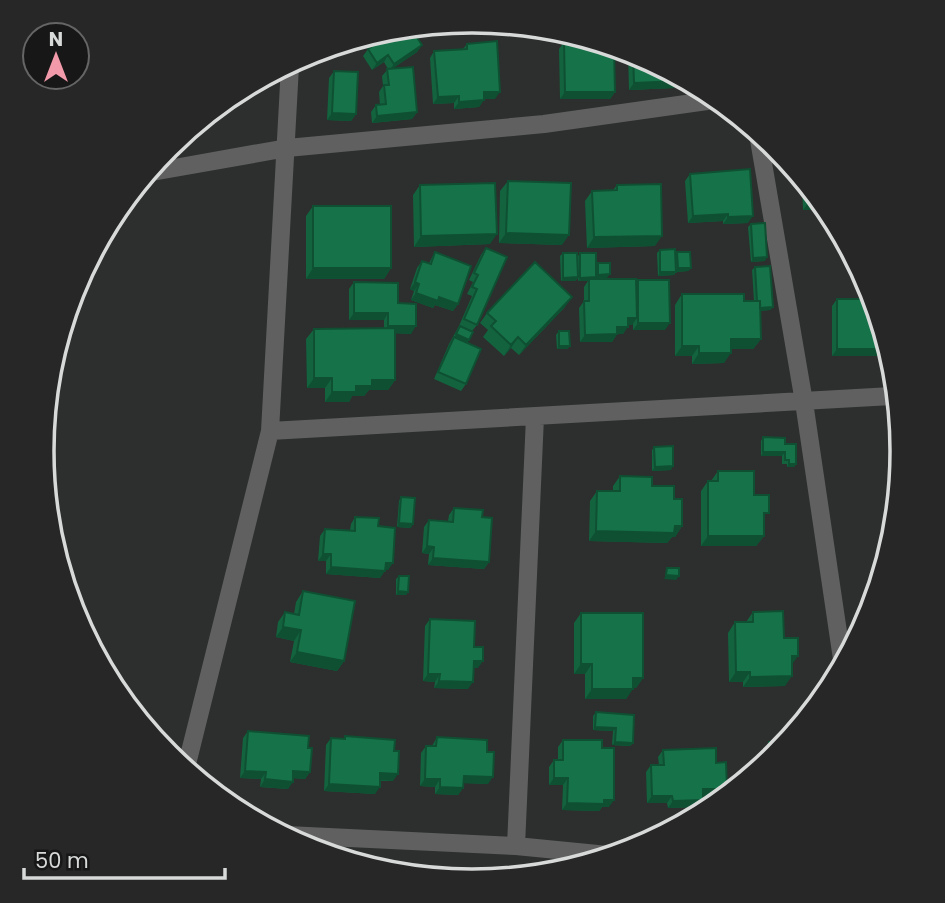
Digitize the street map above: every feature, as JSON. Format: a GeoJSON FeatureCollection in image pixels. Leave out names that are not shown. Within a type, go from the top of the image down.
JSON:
{"type":"FeatureCollection","features":[{"type":"Feature","properties":{"kind":"street"},"geometry":{"type":"LineString","coordinates":[[189,759],[270,431],[290,75]]}},
{"type":"Feature","properties":{"kind":"street"},"geometry":{"type":"LineString","coordinates":[[164,170],[287,148],[544,124],[702,102]]}},
{"type":"Feature","properties":{"kind":"street"},"geometry":{"type":"LineString","coordinates":[[761,149],[804,402],[841,650]]}},
{"type":"Feature","properties":{"kind":"street"},"geometry":{"type":"LineString","coordinates":[[270,431],[887,396]]}},
{"type":"Feature","properties":{"kind":"street"},"geometry":{"type":"LineString","coordinates":[[516,846],[535,417]]}},
{"type":"Feature","properties":{"kind":"street"},"geometry":{"type":"LineString","coordinates":[[308,836],[516,846],[588,853]]}},
{"type":"Feature","properties":{"kind":"building"},"geometry":{"type":"Polygon","coordinates":[[[417,37],[422,45],[394,64],[388,55],[377,63],[368,49],[391,41],[417,37]]]}},
{"type":"Feature","properties":{"kind":"building"},"geometry":{"type":"Polygon","coordinates":[[[497,41],[500,92],[484,92],[484,100],[459,102],[459,96],[438,97],[434,51],[467,49],[467,44],[497,41]]]}},
{"type":"Feature","properties":{"kind":"building"},"geometry":{"type":"Polygon","coordinates":[[[564,44],[614,58],[615,92],[565,92],[564,44]]]}},
{"type":"Feature","properties":{"kind":"building"},"geometry":{"type":"Polygon","coordinates":[[[633,65],[668,82],[634,83],[633,65]]]}},
{"type":"Feature","properties":{"kind":"building"},"geometry":{"type":"Polygon","coordinates":[[[413,67],[417,112],[377,116],[376,105],[386,104],[384,85],[389,85],[387,69],[413,67]]]}},
{"type":"Feature","properties":{"kind":"building"},"geometry":{"type":"Polygon","coordinates":[[[334,71],[358,72],[356,114],[332,113],[334,71]]]}},
{"type":"Feature","properties":{"kind":"building"},"geometry":{"type":"Polygon","coordinates":[[[750,169],[753,216],[693,216],[690,174],[750,169]]]}},
{"type":"Feature","properties":{"kind":"building"},"geometry":{"type":"Polygon","coordinates":[[[508,181],[571,183],[569,235],[506,233],[508,181]]]}},
{"type":"Feature","properties":{"kind":"building"},"geometry":{"type":"Polygon","coordinates":[[[495,183],[497,234],[421,236],[420,185],[495,183]]]}},
{"type":"Feature","properties":{"kind":"building"},"geometry":{"type":"Polygon","coordinates":[[[661,184],[662,236],[594,237],[592,191],[617,190],[617,185],[661,184]]]}},
{"type":"Feature","properties":{"kind":"building"},"geometry":{"type":"Polygon","coordinates":[[[313,206],[391,206],[391,268],[313,268],[313,206]]]}},
{"type":"Feature","properties":{"kind":"building"},"geometry":{"type":"Polygon","coordinates":[[[765,223],[767,257],[753,258],[751,224],[765,223]]]}},
{"type":"Feature","properties":{"kind":"building"},"geometry":{"type":"Polygon","coordinates":[[[486,248],[507,257],[477,325],[464,319],[477,289],[472,287],[478,275],[474,273],[486,248]]]}},
{"type":"Feature","properties":{"kind":"building"},"geometry":{"type":"Polygon","coordinates":[[[675,249],[676,272],[660,272],[660,250],[675,249]]]}},
{"type":"Feature","properties":{"kind":"building"},"geometry":{"type":"Polygon","coordinates":[[[435,252],[471,266],[458,304],[439,297],[438,301],[416,293],[419,284],[415,282],[422,261],[431,264],[435,252]]]}},
{"type":"Feature","properties":{"kind":"building"},"geometry":{"type":"Polygon","coordinates":[[[677,252],[690,252],[691,268],[678,268],[677,252]]]}},
{"type":"Feature","properties":{"kind":"building"},"geometry":{"type":"Polygon","coordinates":[[[563,253],[577,253],[578,277],[563,278],[563,253]]]}},
{"type":"Feature","properties":{"kind":"building"},"geometry":{"type":"Polygon","coordinates":[[[580,253],[596,253],[596,277],[580,278],[580,253]]]}},
{"type":"Feature","properties":{"kind":"building"},"geometry":{"type":"Polygon","coordinates":[[[535,262],[572,297],[526,345],[518,337],[511,345],[491,326],[496,321],[487,313],[535,262]]]}},
{"type":"Feature","properties":{"kind":"building"},"geometry":{"type":"Polygon","coordinates":[[[598,263],[610,263],[610,274],[598,275],[598,263]]]}},
{"type":"Feature","properties":{"kind":"building"},"geometry":{"type":"Polygon","coordinates":[[[770,266],[773,307],[760,308],[760,301],[757,301],[755,267],[770,266]]]}},
{"type":"Feature","properties":{"kind":"building"},"geometry":{"type":"Polygon","coordinates":[[[589,279],[636,279],[637,318],[628,318],[628,327],[617,327],[617,334],[585,335],[584,301],[589,301],[589,279]]]}},
{"type":"Feature","properties":{"kind":"building"},"geometry":{"type":"Polygon","coordinates":[[[638,280],[669,280],[670,323],[638,323],[638,280]]]}},
{"type":"Feature","properties":{"kind":"building"},"geometry":{"type":"Polygon","coordinates":[[[354,282],[398,283],[398,303],[416,304],[416,326],[388,326],[388,313],[354,313],[354,282]]]}},
{"type":"Feature","properties":{"kind":"building"},"geometry":{"type":"Polygon","coordinates":[[[682,294],[744,294],[744,301],[760,301],[761,339],[731,339],[731,353],[699,353],[699,346],[682,346],[682,294]]]}},
{"type":"Feature","properties":{"kind":"building"},"geometry":{"type":"Polygon","coordinates":[[[837,299],[862,299],[878,349],[837,349],[837,299]]]}},
{"type":"Feature","properties":{"kind":"building"},"geometry":{"type":"Polygon","coordinates":[[[460,326],[473,332],[469,340],[456,334],[460,326]]]}},
{"type":"Feature","properties":{"kind":"building"},"geometry":{"type":"Polygon","coordinates":[[[395,328],[395,380],[372,380],[372,386],[356,386],[356,392],[332,392],[332,378],[314,378],[314,329],[395,328]]]}},
{"type":"Feature","properties":{"kind":"building"},"geometry":{"type":"Polygon","coordinates":[[[559,331],[569,331],[570,346],[559,346],[559,331]]]}},
{"type":"Feature","properties":{"kind":"building"},"geometry":{"type":"Polygon","coordinates":[[[454,337],[481,349],[466,384],[438,372],[454,337]]]}},
{"type":"Feature","properties":{"kind":"building"},"geometry":{"type":"Polygon","coordinates":[[[763,437],[785,438],[785,444],[796,444],[796,464],[789,464],[789,460],[785,460],[785,452],[763,452],[763,437]]]}},
{"type":"Feature","properties":{"kind":"building"},"geometry":{"type":"Polygon","coordinates":[[[673,446],[673,466],[655,467],[654,447],[673,446]]]}},
{"type":"Feature","properties":{"kind":"building"},"geometry":{"type":"Polygon","coordinates":[[[718,471],[754,471],[754,495],[769,495],[769,513],[764,513],[764,536],[708,536],[708,481],[718,481],[718,471]]]}},
{"type":"Feature","properties":{"kind":"building"},"geometry":{"type":"Polygon","coordinates":[[[620,476],[652,477],[652,486],[674,486],[674,499],[682,499],[682,526],[675,526],[674,533],[596,531],[597,491],[620,491],[620,476]]]}},
{"type":"Feature","properties":{"kind":"building"},"geometry":{"type":"Polygon","coordinates":[[[401,497],[415,498],[413,524],[399,523],[401,497]]]}},
{"type":"Feature","properties":{"kind":"building"},"geometry":{"type":"Polygon","coordinates":[[[454,508],[483,510],[482,517],[492,518],[489,562],[433,558],[434,547],[427,546],[429,520],[453,522],[454,508]]]}},
{"type":"Feature","properties":{"kind":"building"},"geometry":{"type":"Polygon","coordinates":[[[355,517],[379,518],[378,526],[395,528],[393,563],[386,563],[385,571],[331,567],[331,554],[323,554],[325,529],[355,531],[355,517]]]}},
{"type":"Feature","properties":{"kind":"building"},"geometry":{"type":"Polygon","coordinates":[[[667,568],[679,568],[679,576],[666,575],[667,568]]]}},
{"type":"Feature","properties":{"kind":"building"},"geometry":{"type":"Polygon","coordinates":[[[399,576],[409,576],[408,592],[398,591],[399,576]]]}},
{"type":"Feature","properties":{"kind":"building"},"geometry":{"type":"Polygon","coordinates":[[[303,591],[355,601],[344,661],[297,652],[301,630],[283,627],[285,612],[299,615],[303,591]]]}},
{"type":"Feature","properties":{"kind":"building"},"geometry":{"type":"Polygon","coordinates":[[[783,611],[784,638],[798,638],[798,656],[792,656],[792,676],[750,677],[750,672],[736,672],[735,622],[753,622],[753,612],[783,611]]]}},
{"type":"Feature","properties":{"kind":"building"},"geometry":{"type":"Polygon","coordinates":[[[581,613],[643,613],[643,678],[633,678],[633,689],[592,689],[592,664],[581,664],[581,613]]]}},
{"type":"Feature","properties":{"kind":"building"},"geometry":{"type":"Polygon","coordinates":[[[430,619],[475,621],[474,647],[483,647],[483,661],[474,661],[473,682],[439,681],[440,674],[428,674],[430,619]]]}},
{"type":"Feature","properties":{"kind":"building"},"geometry":{"type":"Polygon","coordinates":[[[596,712],[634,715],[633,743],[615,742],[616,728],[595,727],[596,712]]]}},
{"type":"Feature","properties":{"kind":"building"},"geometry":{"type":"Polygon","coordinates":[[[248,731],[309,736],[308,748],[312,748],[310,772],[293,771],[293,782],[265,779],[266,772],[245,771],[248,731]]]}},
{"type":"Feature","properties":{"kind":"building"},"geometry":{"type":"Polygon","coordinates":[[[345,736],[395,740],[394,751],[399,751],[398,774],[380,773],[380,787],[329,784],[331,738],[345,739],[345,736]]]}},
{"type":"Feature","properties":{"kind":"building"},"geometry":{"type":"Polygon","coordinates":[[[437,737],[487,740],[487,752],[494,752],[493,777],[464,776],[463,788],[440,787],[440,779],[425,779],[426,746],[436,746],[437,737]]]}},
{"type":"Feature","properties":{"kind":"building"},"geometry":{"type":"Polygon","coordinates":[[[563,740],[602,740],[602,748],[614,748],[614,800],[604,800],[604,804],[567,803],[568,778],[554,778],[554,760],[563,760],[563,740]]]}},
{"type":"Feature","properties":{"kind":"building"},"geometry":{"type":"Polygon","coordinates":[[[716,748],[716,763],[726,762],[727,783],[719,789],[703,789],[703,800],[673,801],[672,796],[652,796],[651,765],[664,765],[663,750],[716,748]]]}}]}
